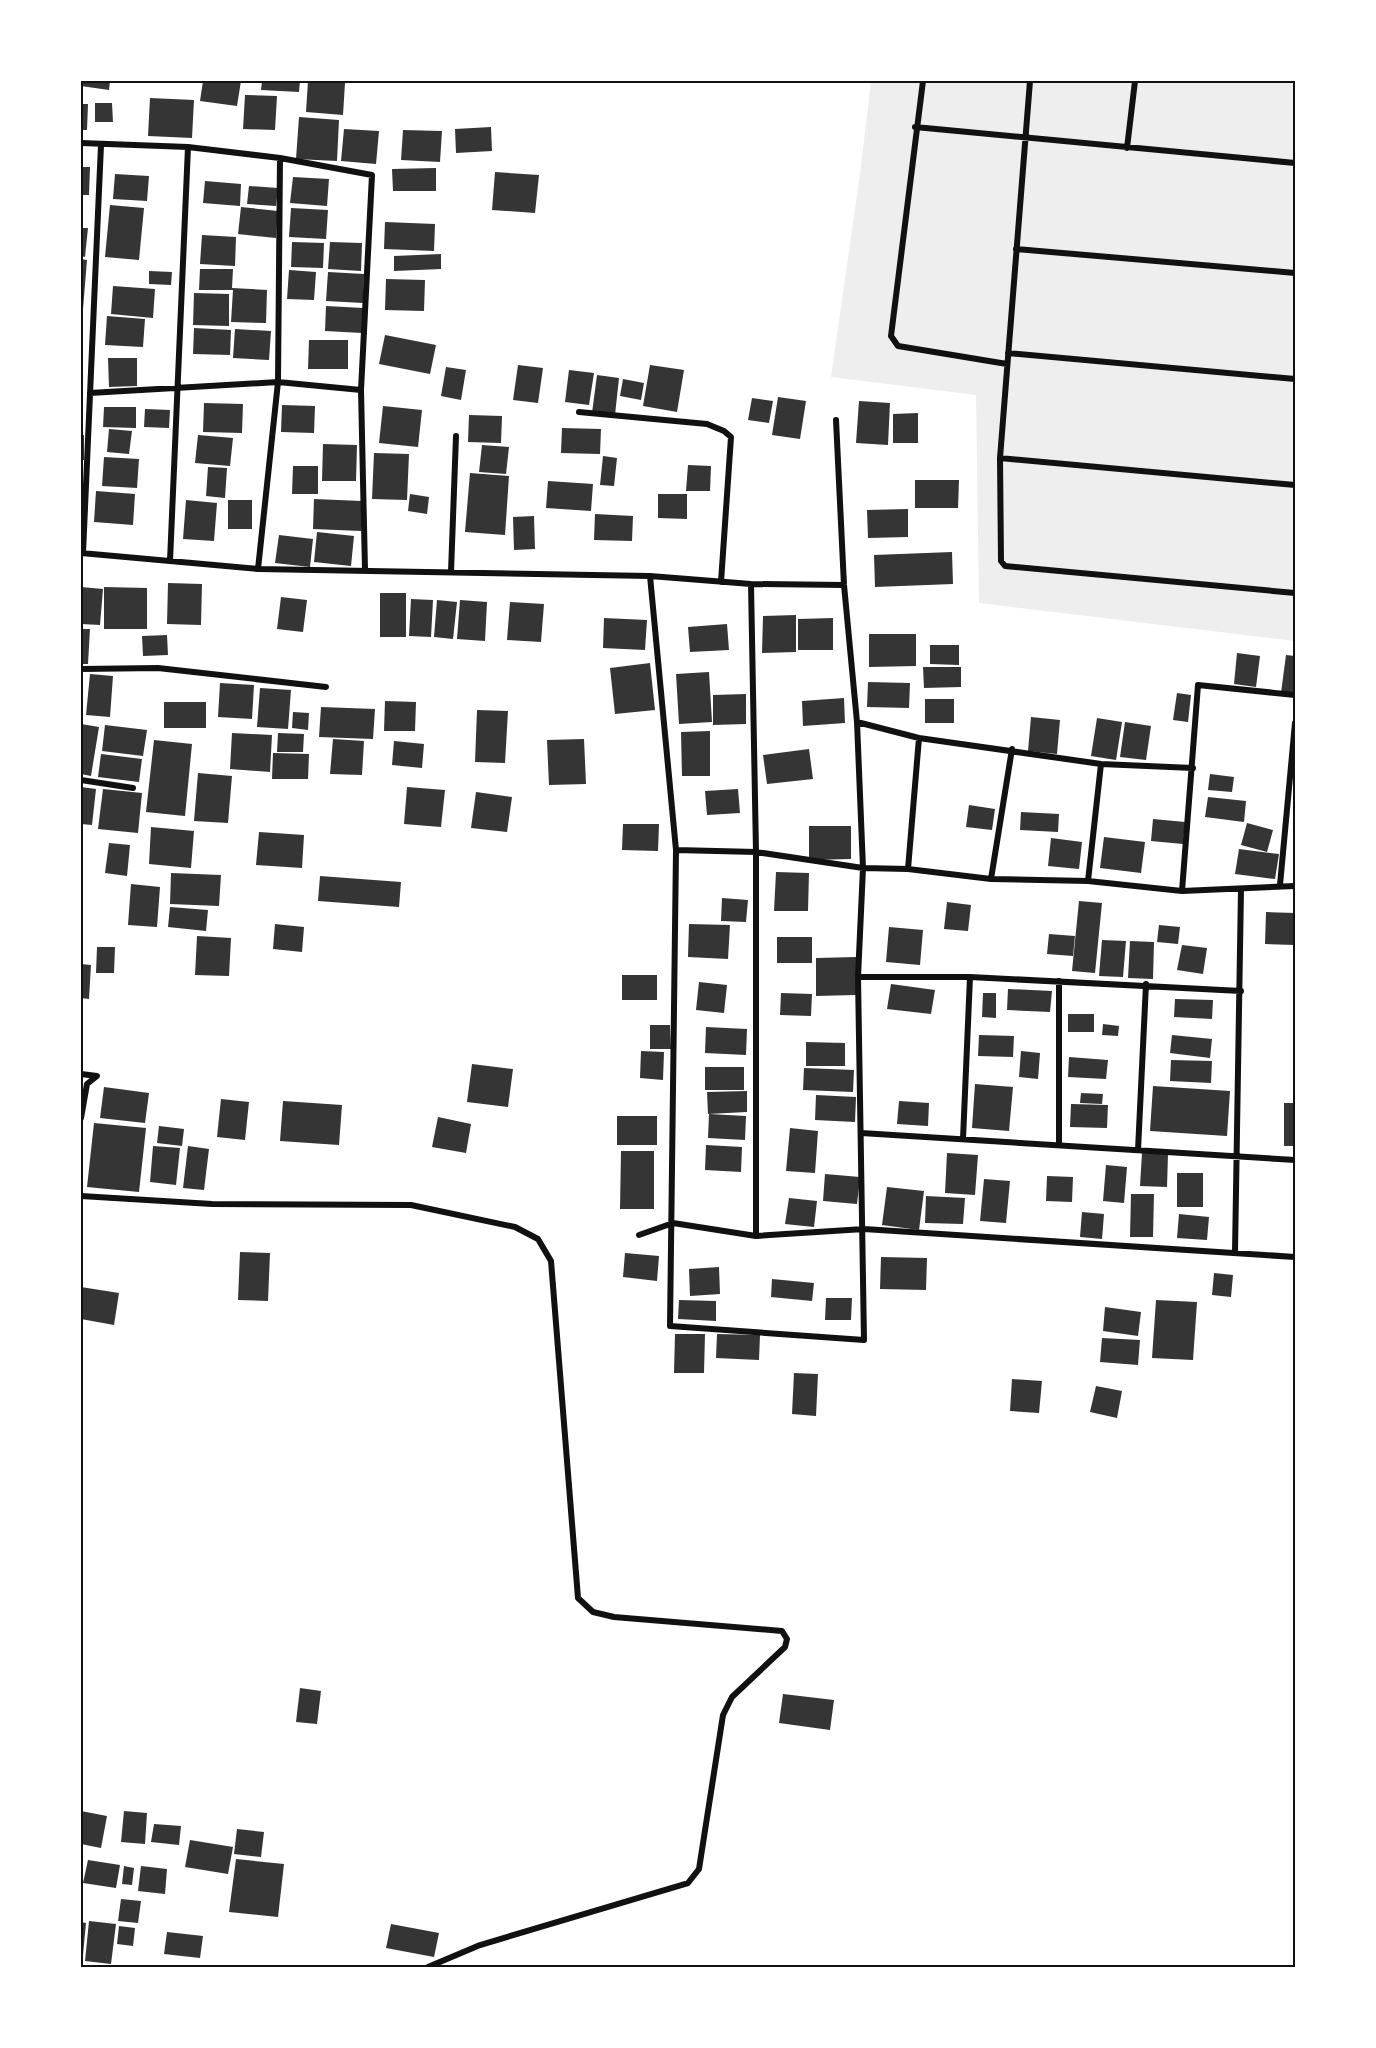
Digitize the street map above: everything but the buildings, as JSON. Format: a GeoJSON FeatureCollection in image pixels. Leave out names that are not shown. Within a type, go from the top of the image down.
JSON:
{"type":"FeatureCollection","features":[{"type":"Feature","properties":{"kind":"street"},"geometry":{"type":"LineString","coordinates":[[923,81],[915,127],[891,336],[898,346],[1007,364]]}},
{"type":"Feature","properties":{"kind":"street"},"geometry":{"type":"LineString","coordinates":[[1030,81],[999,458],[1001,561],[1005,566],[1295,593]]}},
{"type":"Feature","properties":{"kind":"street"},"geometry":{"type":"LineString","coordinates":[[1127,148],[1135,81]]}},
{"type":"Feature","properties":{"kind":"street"},"geometry":{"type":"LineString","coordinates":[[915,127],[1295,163]]}},
{"type":"Feature","properties":{"kind":"street"},"geometry":{"type":"LineString","coordinates":[[81,143],[188,147],[280,158],[372,175],[361,390],[365,570]]}},
{"type":"Feature","properties":{"kind":"street"},"geometry":{"type":"LineString","coordinates":[[101,145],[82,553],[258,569],[650,576],[751,584],[844,585]]}},
{"type":"Feature","properties":{"kind":"street"},"geometry":{"type":"LineString","coordinates":[[170,561],[188,147]]}},
{"type":"Feature","properties":{"kind":"street"},"geometry":{"type":"LineString","coordinates":[[258,569],[278,382],[280,158]]}},
{"type":"Feature","properties":{"kind":"street"},"geometry":{"type":"LineString","coordinates":[[1016,249],[1295,273]]}},
{"type":"Feature","properties":{"kind":"street"},"geometry":{"type":"LineString","coordinates":[[1008,353],[1295,379]]}},
{"type":"Feature","properties":{"kind":"street"},"geometry":{"type":"LineString","coordinates":[[90,393],[278,382],[361,390]]}},
{"type":"Feature","properties":{"kind":"street"},"geometry":{"type":"LineString","coordinates":[[579,412],[706,424],[724,431],[731,437],[721,582]]}},
{"type":"Feature","properties":{"kind":"street"},"geometry":{"type":"LineString","coordinates":[[650,576],[676,850],[670,1326],[864,1340],[864,1229],[858,977],[862,868],[857,722],[844,585],[836,420]]}},
{"type":"Feature","properties":{"kind":"street"},"geometry":{"type":"LineString","coordinates":[[451,572],[456,436]]}},
{"type":"Feature","properties":{"kind":"street"},"geometry":{"type":"LineString","coordinates":[[999,458],[1295,485]]}},
{"type":"Feature","properties":{"kind":"street"},"geometry":{"type":"LineString","coordinates":[[751,584],[756,852],[756,1236]]}},
{"type":"Feature","properties":{"kind":"street"},"geometry":{"type":"LineString","coordinates":[[81,669],[158,669],[326,687]]}},
{"type":"Feature","properties":{"kind":"street"},"geometry":{"type":"LineString","coordinates":[[1182,891],[1198,685],[1295,695]]}},
{"type":"Feature","properties":{"kind":"street"},"geometry":{"type":"LineString","coordinates":[[857,722],[919,738],[1012,749],[1101,764],[1193,768]]}},
{"type":"Feature","properties":{"kind":"street"},"geometry":{"type":"LineString","coordinates":[[1280,885],[1295,723]]}},
{"type":"Feature","properties":{"kind":"street"},"geometry":{"type":"LineString","coordinates":[[908,869],[919,738]]}},
{"type":"Feature","properties":{"kind":"street"},"geometry":{"type":"LineString","coordinates":[[991,879],[1012,749]]}},
{"type":"Feature","properties":{"kind":"street"},"geometry":{"type":"LineString","coordinates":[[1088,881],[1101,764]]}},
{"type":"Feature","properties":{"kind":"street"},"geometry":{"type":"LineString","coordinates":[[81,780],[133,788]]}},
{"type":"Feature","properties":{"kind":"street"},"geometry":{"type":"LineString","coordinates":[[676,850],[756,852],[862,868],[908,869],[991,879],[1088,881],[1182,891],[1295,886]]}},
{"type":"Feature","properties":{"kind":"street"},"geometry":{"type":"LineString","coordinates":[[1235,1252],[1241,888]]}},
{"type":"Feature","properties":{"kind":"street"},"geometry":{"type":"LineString","coordinates":[[858,977],[970,977],[1146,984],[1241,991]]}},
{"type":"Feature","properties":{"kind":"street"},"geometry":{"type":"LineString","coordinates":[[963,1139],[970,977]]}},
{"type":"Feature","properties":{"kind":"street"},"geometry":{"type":"LineString","coordinates":[[1059,981],[1059,1145]]}},
{"type":"Feature","properties":{"kind":"street"},"geometry":{"type":"LineString","coordinates":[[1138,1150],[1146,984]]}},
{"type":"Feature","properties":{"kind":"street"},"geometry":{"type":"LineString","coordinates":[[81,1074],[97,1076],[87,1084],[81,1118]]}},
{"type":"Feature","properties":{"kind":"street"},"geometry":{"type":"LineString","coordinates":[[861,1133],[1295,1160]]}},
{"type":"Feature","properties":{"kind":"street"},"geometry":{"type":"LineString","coordinates":[[81,1196],[212,1204],[411,1205],[515,1227],[538,1239],[551,1261],[578,1598],[593,1612],[614,1617],[782,1631],[787,1639],[785,1647],[732,1697],[723,1715],[699,1869],[688,1883],[480,1945],[428,1967]]}},
{"type":"Feature","properties":{"kind":"street"},"geometry":{"type":"LineString","coordinates":[[639,1235],[673,1223],[756,1236],[864,1229],[1295,1257]]}},
{"type":"Feature","properties":{"kind":"shaded area"},"geometry":{"type":"Polygon","coordinates":[[[871,81],[1295,81],[1295,641],[979,603],[976,395],[831,377],[871,81]]]}}]}
